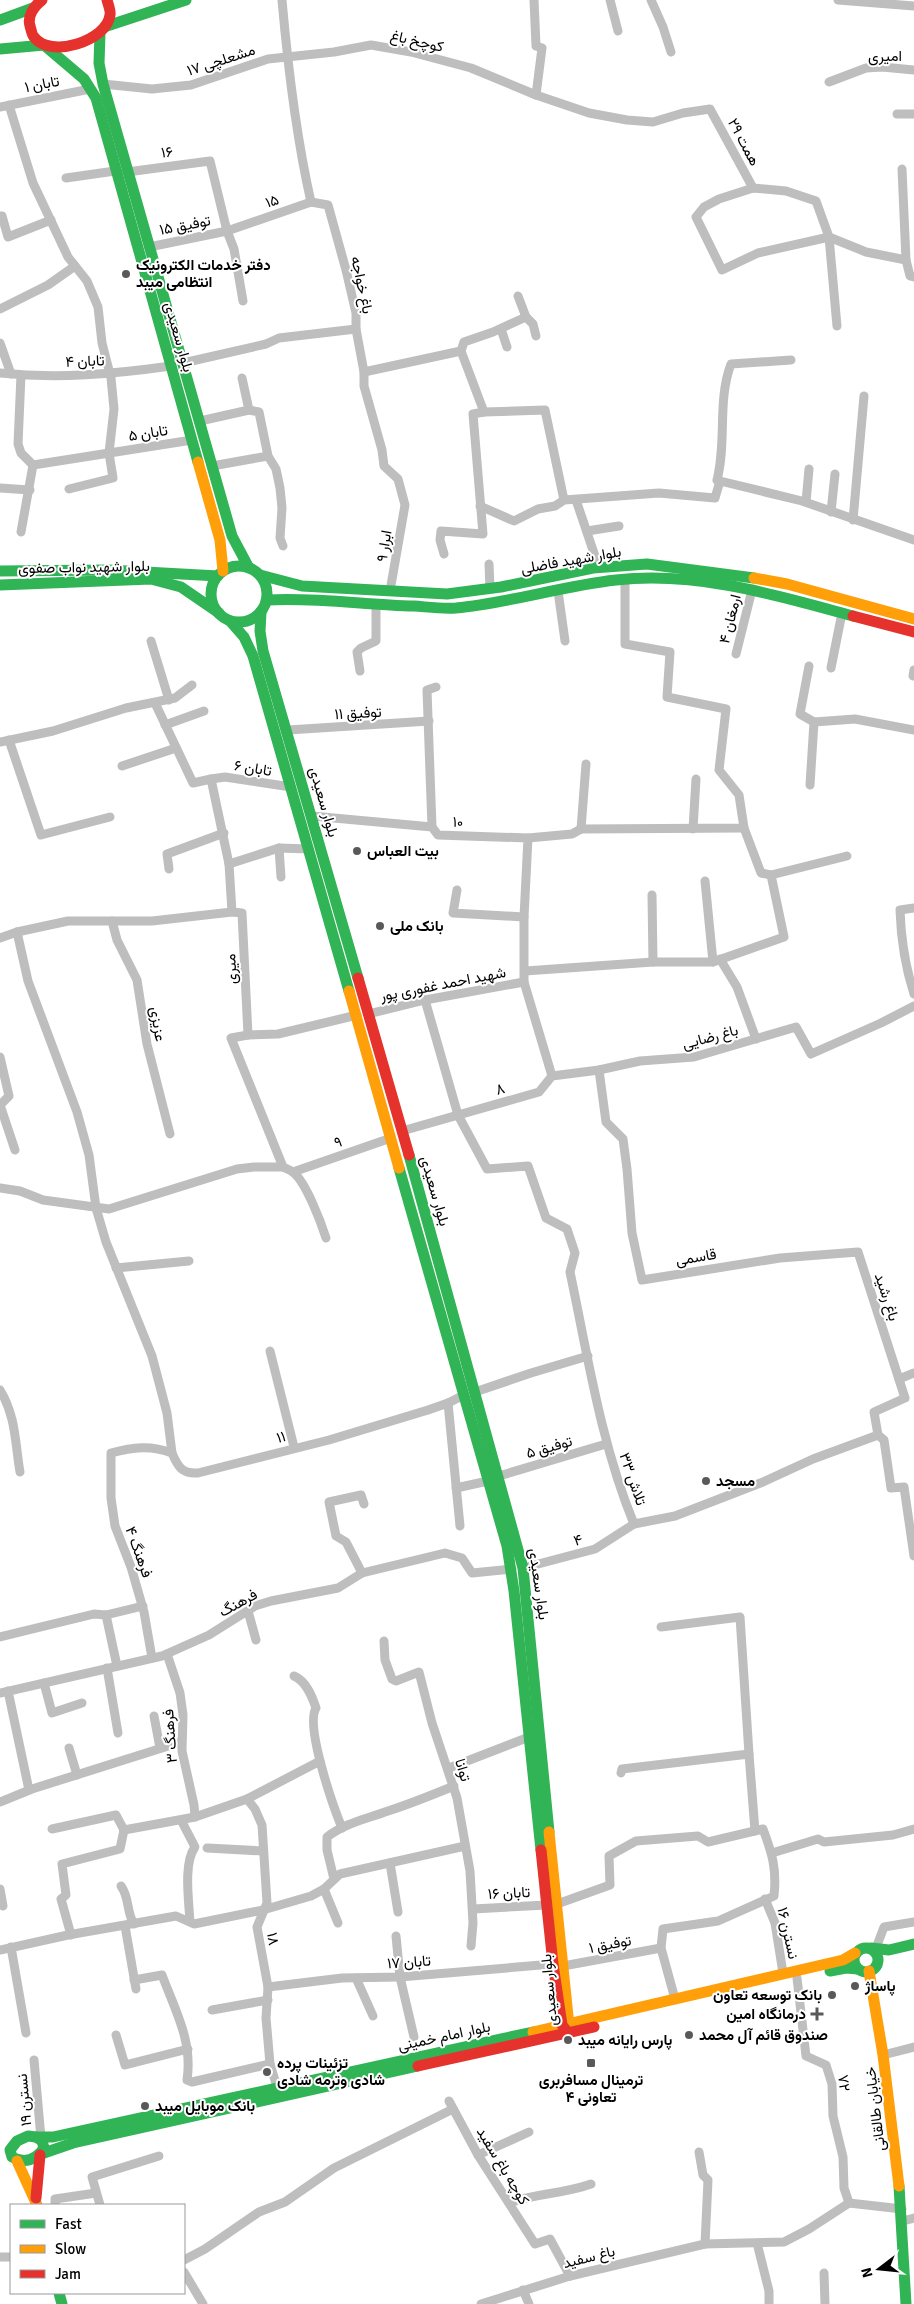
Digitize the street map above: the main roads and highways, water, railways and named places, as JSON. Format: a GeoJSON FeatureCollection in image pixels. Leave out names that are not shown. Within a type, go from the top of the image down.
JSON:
{"type":"FeatureCollection","features":[{"type":"Feature","properties":{"kind":"main road"},"geometry":{"type":"LineString","coordinates":[[0,20],[42,0]]}},
{"type":"Feature","properties":{"kind":"main road","name":"بلوار سعیدی"},"geometry":{"type":"LineString","coordinates":[[107,0],[110,5],[111,16],[103,30],[99,63],[103,84],[128,172],[135,218],[171,366],[220,540],[221,574]]}},
{"type":"Feature","properties":{"kind":"main road"},"geometry":{"type":"LineString","coordinates":[[0,48],[44,45],[71,46],[85,42],[103,30],[148,11],[186,0]]}},
{"type":"Feature","properties":{"kind":"main road","name":"بلوار سعیدی"},"geometry":{"type":"LineString","coordinates":[[32,4],[29,29],[35,39],[71,66],[84,79],[96,98],[115,171],[149,247],[232,536],[249,568]]}},
{"type":"Feature","properties":{"kind":"main road"},"geometry":{"type":"LineString","coordinates":[[647,564],[647,577]]}},
{"type":"Feature","properties":{"kind":"main road","name":"بلوار شهید فاضلی"},"geometry":{"type":"LineString","coordinates":[[260,575],[302,586],[448,594],[490,589],[599,568],[647,564],[740,574],[787,584],[914,619]]}},
{"type":"Feature","properties":{"kind":"main road"},"geometry":{"type":"LineString","coordinates":[[236,566],[249,568],[260,575],[266,587],[267,600],[256,617],[243,622],[230,620],[219,613],[212,601],[214,582],[221,574],[236,566]]}},
{"type":"Feature","properties":{"kind":"main road","name":"بلوار شهید نواب صفوی"},"geometry":{"type":"LineString","coordinates":[[0,571],[96,568],[221,574]]}},
{"type":"Feature","properties":{"kind":"main road","name":"بلوار شهید فاضلی"},"geometry":{"type":"LineString","coordinates":[[267,600],[301,598],[376,605],[455,608],[647,577],[691,580],[752,590],[914,632]]}},
{"type":"Feature","properties":{"kind":"main road","name":"بلوار شهید نواب صفوی"},"geometry":{"type":"LineString","coordinates":[[0,585],[150,579],[182,587],[219,613]]}},
{"type":"Feature","properties":{"kind":"main road","name":"بلوار سعیدی"},"geometry":{"type":"LineString","coordinates":[[261,612],[260,631],[264,651],[312,816],[362,1014]]}},
{"type":"Feature","properties":{"kind":"main road","name":"بلوار سعیدی"},"geometry":{"type":"LineString","coordinates":[[230,620],[244,637],[253,656],[309,849],[375,1058],[402,1131],[518,1569],[566,2027]]}},
{"type":"Feature","properties":{"kind":"main road","name":"بلوار سعیدی"},"geometry":{"type":"LineString","coordinates":[[375,1058],[391,1138],[470,1393]]}},
{"type":"Feature","properties":{"kind":"main road","name":"بلوار سعیدی"},"geometry":{"type":"LineString","coordinates":[[518,1569],[529,1737],[538,1765]]}},
{"type":"Feature","properties":{"kind":"main road","name":"بلوار امام خمینی"},"geometry":{"type":"LineString","coordinates":[[38,2137],[53,2137],[538,2030],[566,2027],[675,1999],[843,1960],[865,1947],[889,1950],[914,1944]]}},
{"type":"Feature","properties":{"kind":"main road"},"geometry":{"type":"LineString","coordinates":[[855,1953],[854,1964],[868,1968],[876,1952],[873,1948]]}},
{"type":"Feature","properties":{"kind":"main road","name":"بلوار امام خمینی"},"geometry":{"type":"LineString","coordinates":[[40,2154],[73,2143],[566,2027],[846,1968],[868,1968],[914,1952]]}},
{"type":"Feature","properties":{"kind":"main road","name":"خیابان طالقانی"},"geometry":{"type":"LineString","coordinates":[[868,1968],[883,2055],[902,2209],[908,2220],[906,2304]]}},
{"type":"Feature","properties":{"kind":"main road"},"geometry":{"type":"LineString","coordinates":[[538,2030],[547,2023],[563,2002],[573,2011],[593,2019]]}},
{"type":"Feature","properties":{"kind":"main road"},"geometry":{"type":"LineString","coordinates":[[0,2164],[16,2160],[26,2162],[40,2154],[44,2148],[42,2141],[38,2137],[28,2136],[19,2139],[10,2150],[12,2157],[16,2160],[36,2203]]}},
{"type":"Feature","properties":{"kind":"main road"},"geometry":{"type":"LineString","coordinates":[[0,2147],[13,2144]]}},
{"type":"Feature","properties":{"kind":"main road"},"geometry":{"type":"LineString","coordinates":[[36,2203],[40,2154]]}},
{"type":"Feature","properties":{"kind":"place","name":"دفتر خدمات الکترونیک انتظامی میبد"},"geometry":{"type":"Point","coordinates":[126,274]}},
{"type":"Feature","properties":{"kind":"place","name":"بیت العباس"},"geometry":{"type":"Point","coordinates":[357,851]}},
{"type":"Feature","properties":{"kind":"place","name":"بانک ملی"},"geometry":{"type":"Point","coordinates":[380,926]}},
{"type":"Feature","properties":{"kind":"place","name":"مسجد"},"geometry":{"type":"Point","coordinates":[706,1481]}},
{"type":"Feature","properties":{"kind":"place","name":"پاساژ"},"geometry":{"type":"Point","coordinates":[855,1986]}},
{"type":"Feature","properties":{"kind":"place","name":"بانک توسعه تعاون"},"geometry":{"type":"Point","coordinates":[832,1995]}},
{"type":"Feature","properties":{"kind":"place","name":"درمانگاه امین"},"geometry":{"type":"Point","coordinates":[817,2014]}},
{"type":"Feature","properties":{"kind":"place","name":"صندوق قائم آل محمد"},"geometry":{"type":"Point","coordinates":[689,2035]}},
{"type":"Feature","properties":{"kind":"place","name":"پارس رایانه میبد"},"geometry":{"type":"Point","coordinates":[568,2040]}},
{"type":"Feature","properties":{"kind":"place","name":"ترمینال مسافربری تعاونی ۴"},"geometry":{"type":"Point","coordinates":[591,2063]}},
{"type":"Feature","properties":{"kind":"place","name":"تزئینات پرده شادی وترمه شادی"},"geometry":{"type":"Point","coordinates":[267,2072]}},
{"type":"Feature","properties":{"kind":"place","name":"بانک موبایل میبد"},"geometry":{"type":"Point","coordinates":[145,2106]}}]}
